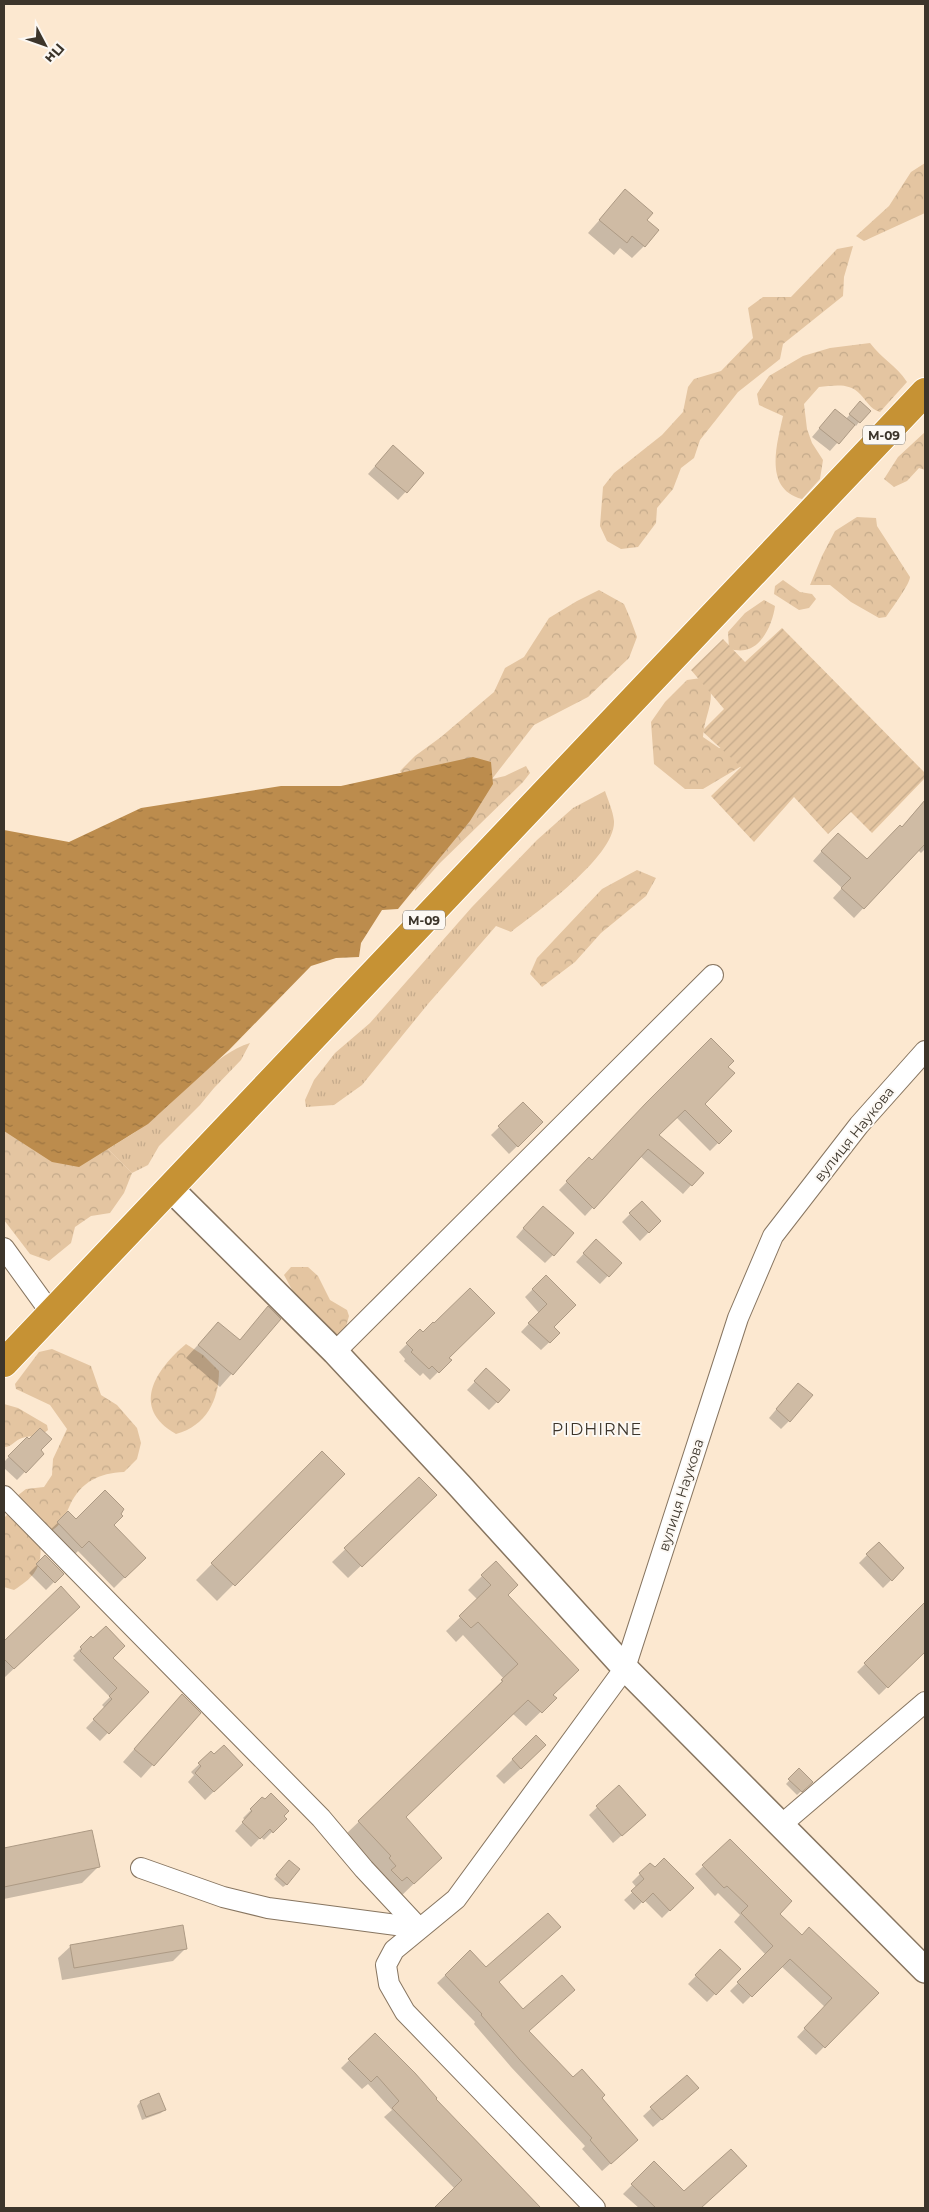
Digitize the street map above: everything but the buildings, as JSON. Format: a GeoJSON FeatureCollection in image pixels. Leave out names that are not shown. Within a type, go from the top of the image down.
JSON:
{"type":"FeatureCollection","features":[{"type":"Feature","properties":{"kind":"highway","name":"М-09"},"geometry":{"type":"LineString","coordinates":[[4,1363],[925,392]]}},
{"type":"Feature","properties":{"kind":"street"},"geometry":{"type":"LineString","coordinates":[[335,1352],[713,975]]}},
{"type":"Feature","properties":{"kind":"street","name":"вулиця Наукова"},"geometry":{"type":"LineString","coordinates":[[595,2208],[405,2012],[389,1984],[386,1965],[394,1950],[456,1899],[625,1668],[738,1318],[773,1236],[858,1125],[925,1051]]}},
{"type":"Feature","properties":{"kind":"street"},"geometry":{"type":"LineString","coordinates":[[170,1188],[335,1352],[625,1668],[925,1970]]}},
{"type":"Feature","properties":{"kind":"street"},"geometry":{"type":"LineString","coordinates":[[4,1248],[51,1313]]}},
{"type":"Feature","properties":{"kind":"street"},"geometry":{"type":"LineString","coordinates":[[4,1496],[320,1818],[419,1928]]}},
{"type":"Feature","properties":{"kind":"street"},"geometry":{"type":"LineString","coordinates":[[781,1825],[925,1702]]}},
{"type":"Feature","properties":{"kind":"street"},"geometry":{"type":"LineString","coordinates":[[141,1868],[223,1897],[268,1908],[419,1928]]}},
{"type":"Feature","properties":{"kind":"green space"},"geometry":{"type":"Polygon","coordinates":[[[925,163],[925,213],[864,241],[856,236],[889,206],[911,172],[925,163]]]}},
{"type":"Feature","properties":{"kind":"green space"},"geometry":{"type":"Polygon","coordinates":[[[853,246],[844,277],[843,296],[783,344],[780,359],[738,392],[700,440],[694,458],[681,468],[673,489],[657,508],[656,523],[638,547],[621,549],[607,541],[600,526],[603,487],[614,473],[662,435],[683,412],[688,387],[694,379],[721,371],[753,338],[748,308],[763,297],[791,297],[837,249],[853,246]]]}},
{"type":"Feature","properties":{"kind":"green space"},"geometry":{"type":"Polygon","coordinates":[[[870,343],[907,382],[880,412],[871,407],[856,390],[846,386],[819,387],[804,404],[807,429],[812,443],[823,460],[820,479],[802,499],[790,494],[782,486],[777,476],[776,452],[783,416],[759,405],[757,394],[769,376],[803,356],[830,348],[870,343]]]}},
{"type":"Feature","properties":{"kind":"green space"},"geometry":{"type":"Polygon","coordinates":[[[925,432],[925,470],[919,468],[907,481],[894,487],[884,479],[898,457],[925,432]]]}},
{"type":"Feature","properties":{"kind":"green space"},"geometry":{"type":"Polygon","coordinates":[[[857,517],[876,518],[877,526],[910,577],[904,590],[886,617],[879,618],[851,602],[830,585],[810,585],[835,531],[857,517]]]}},
{"type":"Feature","properties":{"kind":"green space"},"geometry":{"type":"Polygon","coordinates":[[[783,580],[800,592],[812,594],[816,599],[809,608],[799,610],[774,594],[775,586],[783,580]]]}},
{"type":"Feature","properties":{"kind":"green space"},"geometry":{"type":"Polygon","coordinates":[[[599,590],[624,604],[637,637],[629,658],[588,697],[534,725],[492,779],[505,776],[526,766],[530,773],[440,863],[415,891],[419,795],[400,771],[415,756],[441,737],[494,692],[505,668],[524,657],[549,618],[599,590]]]}},
{"type":"Feature","properties":{"kind":"green space"},"geometry":{"type":"Polygon","coordinates":[[[764,600],[775,606],[772,619],[762,639],[751,648],[745,650],[729,649],[728,632],[745,613],[764,600]]]}},
{"type":"Feature","properties":{"kind":"green space"},"geometry":{"type":"Polygon","coordinates":[[[782,628],[925,773],[925,778],[872,833],[851,812],[828,834],[794,797],[754,842],[711,796],[741,767],[702,731],[724,709],[691,670],[723,639],[745,662],[782,628]]]}},
{"type":"Feature","properties":{"kind":"green space"},"geometry":{"type":"Polygon","coordinates":[[[708,677],[711,694],[703,737],[719,748],[747,749],[745,764],[703,789],[685,789],[654,764],[651,722],[665,702],[687,680],[708,677]]]}},
{"type":"Feature","properties":{"kind":"green space"},"geometry":{"type":"Polygon","coordinates":[[[605,791],[612,809],[614,821],[611,835],[589,866],[556,897],[511,932],[496,926],[428,1004],[362,1085],[334,1105],[306,1107],[305,1100],[314,1080],[335,1053],[370,1023],[472,907],[537,840],[573,808],[605,791]]]}},
{"type":"Feature","properties":{"kind":"green space"},"geometry":{"type":"Polygon","coordinates":[[[637,870],[656,878],[646,896],[601,933],[575,962],[542,987],[530,974],[537,958],[602,889],[637,870]]]}},
{"type":"Feature","properties":{"kind":"green space"},"geometry":{"type":"Polygon","coordinates":[[[250,1043],[241,1060],[159,1146],[148,1165],[132,1173],[108,1149],[153,1119],[213,1064],[237,1048],[250,1043]]]}},
{"type":"Feature","properties":{"kind":"green space"},"geometry":{"type":"Polygon","coordinates":[[[4,1122],[97,1150],[108,1149],[132,1173],[124,1193],[110,1213],[91,1216],[75,1227],[71,1243],[49,1261],[30,1254],[4,1220],[4,1122]]]}},
{"type":"Feature","properties":{"kind":"green space"},"geometry":{"type":"Polygon","coordinates":[[[291,1267],[308,1267],[318,1276],[330,1300],[347,1310],[349,1316],[345,1330],[340,1338],[329,1340],[302,1308],[284,1275],[291,1267]]]}},
{"type":"Feature","properties":{"kind":"green space"},"geometry":{"type":"Polygon","coordinates":[[[186,1344],[203,1355],[219,1371],[218,1382],[213,1402],[203,1418],[195,1425],[176,1434],[162,1424],[154,1413],[151,1401],[152,1389],[165,1365],[186,1344]]]}},
{"type":"Feature","properties":{"kind":"green space"},"geometry":{"type":"Polygon","coordinates":[[[52,1349],[91,1366],[101,1395],[117,1405],[137,1428],[141,1443],[137,1459],[124,1472],[107,1474],[85,1485],[74,1497],[62,1520],[51,1531],[17,1496],[26,1489],[44,1487],[52,1475],[53,1459],[67,1429],[50,1405],[16,1389],[15,1384],[39,1352],[52,1349]]]}},
{"type":"Feature","properties":{"kind":"green space"},"geometry":{"type":"Polygon","coordinates":[[[4,1404],[18,1408],[47,1425],[48,1430],[39,1435],[22,1438],[4,1447],[4,1404]]]}},
{"type":"Feature","properties":{"kind":"green space"},"geometry":{"type":"Polygon","coordinates":[[[9,1513],[40,1542],[41,1551],[38,1565],[32,1576],[14,1590],[4,1587],[4,1518],[9,1513]]]}},
{"type":"Feature","properties":{"kind":"water"},"geometry":{"type":"Polygon","coordinates":[[[473,757],[491,762],[493,784],[470,821],[398,909],[382,910],[361,943],[359,957],[336,958],[311,966],[229,1050],[148,1124],[79,1167],[52,1162],[4,1131],[4,830],[69,842],[141,808],[281,786],[341,786],[473,757]]]}},
{"type":"Feature","properties":{"kind":"district","name":"PIDHIRNE"},"geometry":{"type":"Point","coordinates":[597,1429]}}]}
